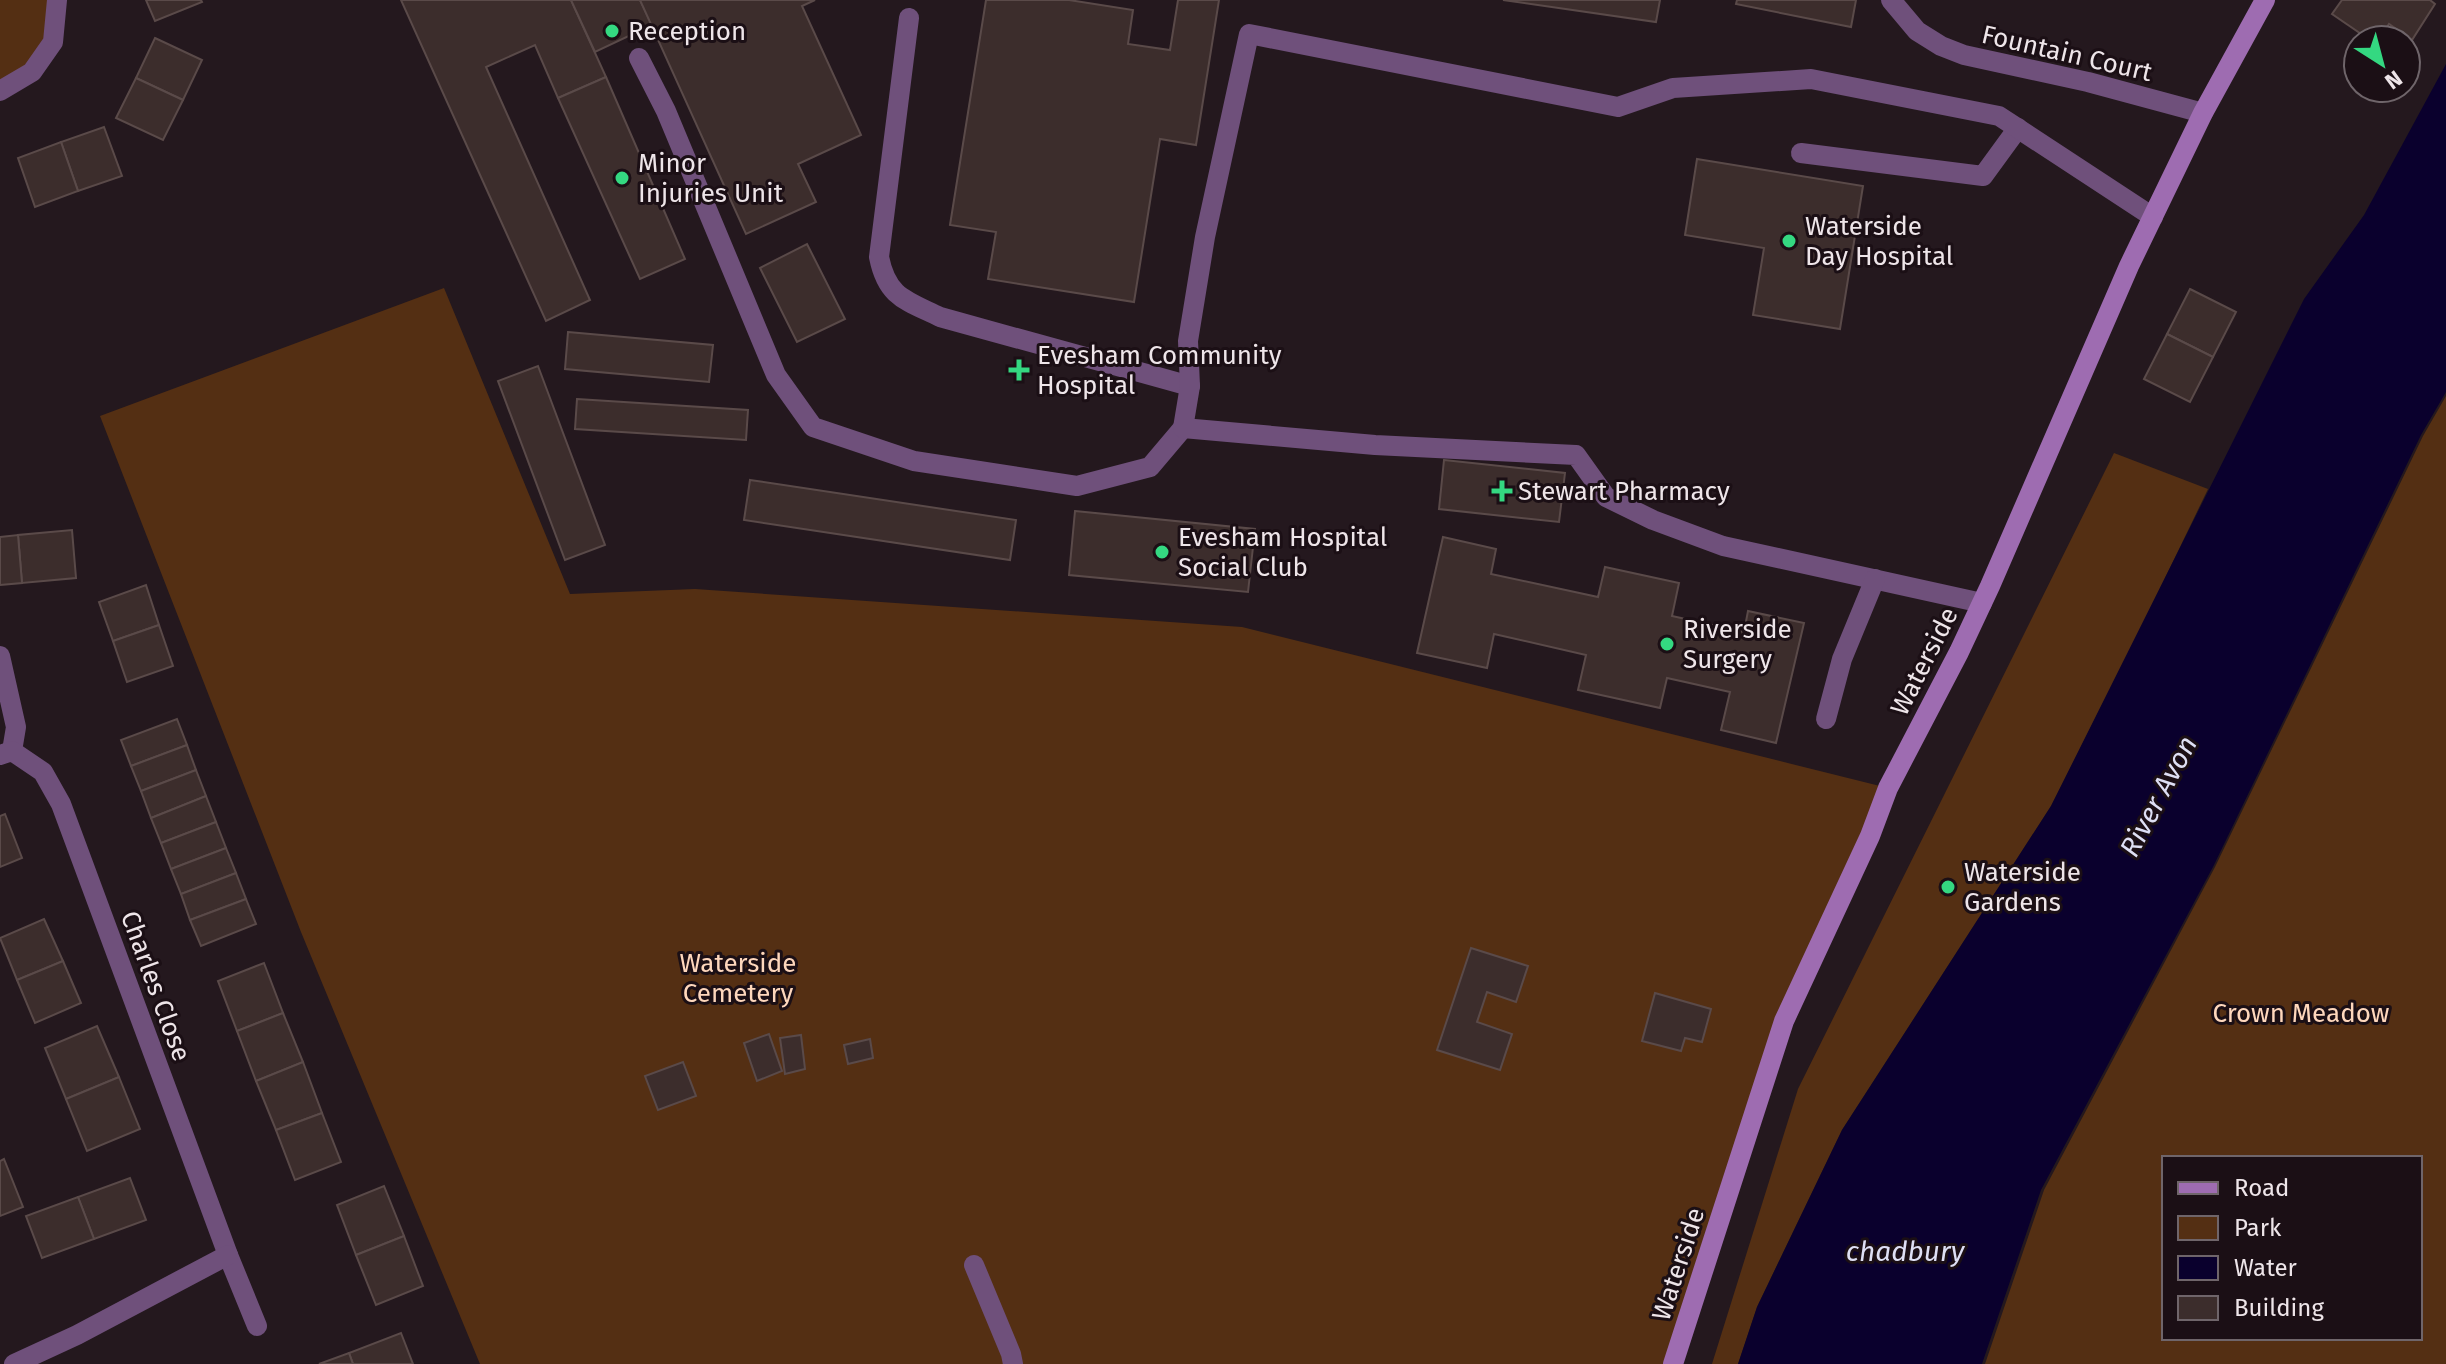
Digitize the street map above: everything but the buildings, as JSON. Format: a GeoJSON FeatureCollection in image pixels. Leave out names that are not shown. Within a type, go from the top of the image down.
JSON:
{"type":"FeatureCollection","features":[{"type":"Feature","properties":{"kind":"main road","name":"Waterside"},"geometry":{"type":"LineString","coordinates":[[1673,1364],[1784,1021],[1870,836],[1888,788],[1982,603],[2153,217],[2203,113],[2265,0]]}},
{"type":"Feature","properties":{"kind":"street"},"geometry":{"type":"LineString","coordinates":[[0,91],[32,72],[53,42],[57,0]]}},
{"type":"Feature","properties":{"kind":"street","name":"Fountain Court"},"geometry":{"type":"LineString","coordinates":[[1891,0],[1917,31],[1941,46],[1964,55],[2088,82],[2203,113]]}},
{"type":"Feature","properties":{"kind":"street"},"geometry":{"type":"LineString","coordinates":[[909,18],[879,257],[884,279],[902,299],[940,317],[1190,386]]}},
{"type":"Feature","properties":{"kind":"street"},"geometry":{"type":"LineString","coordinates":[[639,58],[666,111],[776,375],[813,427],[914,461],[1077,486],[1150,467],[1183,428],[1190,386],[1188,341],[1205,237],[1249,34],[1618,107],[1673,88],[1811,79],[1999,116],[2153,217]]}},
{"type":"Feature","properties":{"kind":"street"},"geometry":{"type":"LineString","coordinates":[[1801,153],[1983,176],[2018,128]]}},
{"type":"Feature","properties":{"kind":"street"},"geometry":{"type":"LineString","coordinates":[[1183,428],[1375,445],[1576,455],[1606,497],[1653,520],[1723,546],[1982,603]]}},
{"type":"Feature","properties":{"kind":"street"},"geometry":{"type":"LineString","coordinates":[[1826,719],[1842,659],[1875,579]]}},
{"type":"Feature","properties":{"kind":"street","name":"Charles Close"},"geometry":{"type":"LineString","coordinates":[[0,656],[16,727],[6,753],[43,772],[61,804],[257,1326]]}},
{"type":"Feature","properties":{"kind":"street"},"geometry":{"type":"LineString","coordinates":[[14,1364],[77,1335],[228,1255]]}},
{"type":"Feature","properties":{"kind":"street"},"geometry":{"type":"LineString","coordinates":[[974,1265],[1013,1364]]}},
{"type":"Feature","properties":{"kind":"green space"},"geometry":{"type":"Polygon","coordinates":[[[0,0],[57,0],[53,42],[0,91],[0,0]]]}},
{"type":"Feature","properties":{"kind":"green space","name":"Waterside Cemetery"},"geometry":{"type":"Polygon","coordinates":[[[444,288],[570,594],[695,589],[1242,627],[1888,788],[1784,1021],[1673,1364],[480,1364],[301,932],[100,416],[444,288]]]}},
{"type":"Feature","properties":{"kind":"green space","name":"Crown Meadow"},"geometry":{"type":"Polygon","coordinates":[[[2446,396],[2446,1364],[1985,1364],[2044,1190],[2215,867],[2423,436],[2446,396]]]}},
{"type":"Feature","properties":{"kind":"green space","name":"Waterside Gardens"},"geometry":{"type":"Polygon","coordinates":[[[2114,453],[2208,489],[2051,806],[1842,1130],[1757,1307],[1738,1364],[1712,1364],[1798,1089],[2114,453]]]}},
{"type":"Feature","properties":{"kind":"water","name":"chadbury"},"geometry":{"type":"Polygon","coordinates":[[[2446,64],[2446,392],[2421,435],[2214,865],[2041,1190],[1982,1364],[1738,1364],[1757,1307],[1842,1130],[2051,806],[2304,299],[2364,215],[2446,64]]]}},
{"type":"Feature","properties":{"kind":"place","name":"Reception"},"geometry":{"type":"Point","coordinates":[612,31]}},
{"type":"Feature","properties":{"kind":"place","name":"Minor Injuries Unit"},"geometry":{"type":"Point","coordinates":[622,178]}},
{"type":"Feature","properties":{"kind":"place","name":"Waterside Day Hospital"},"geometry":{"type":"Point","coordinates":[1789,241]}},
{"type":"Feature","properties":{"kind":"place","name":"Evesham Community Hospital"},"geometry":{"type":"Point","coordinates":[1019,370]}},
{"type":"Feature","properties":{"kind":"place","name":"Stewart Pharmacy"},"geometry":{"type":"Point","coordinates":[1502,491]}},
{"type":"Feature","properties":{"kind":"place","name":"Evesham Hospital Social Club"},"geometry":{"type":"Point","coordinates":[1162,552]}},
{"type":"Feature","properties":{"kind":"place","name":"Riverside Surgery"},"geometry":{"type":"Point","coordinates":[1667,644]}},
{"type":"Feature","properties":{"kind":"place","name":"Waterside Gardens"},"geometry":{"type":"Point","coordinates":[1948,887]}},
{"type":"Feature","properties":{"kind":"water label","name":"River Avon"},"geometry":{"type":"Point","coordinates":[2158,796]}}]}
